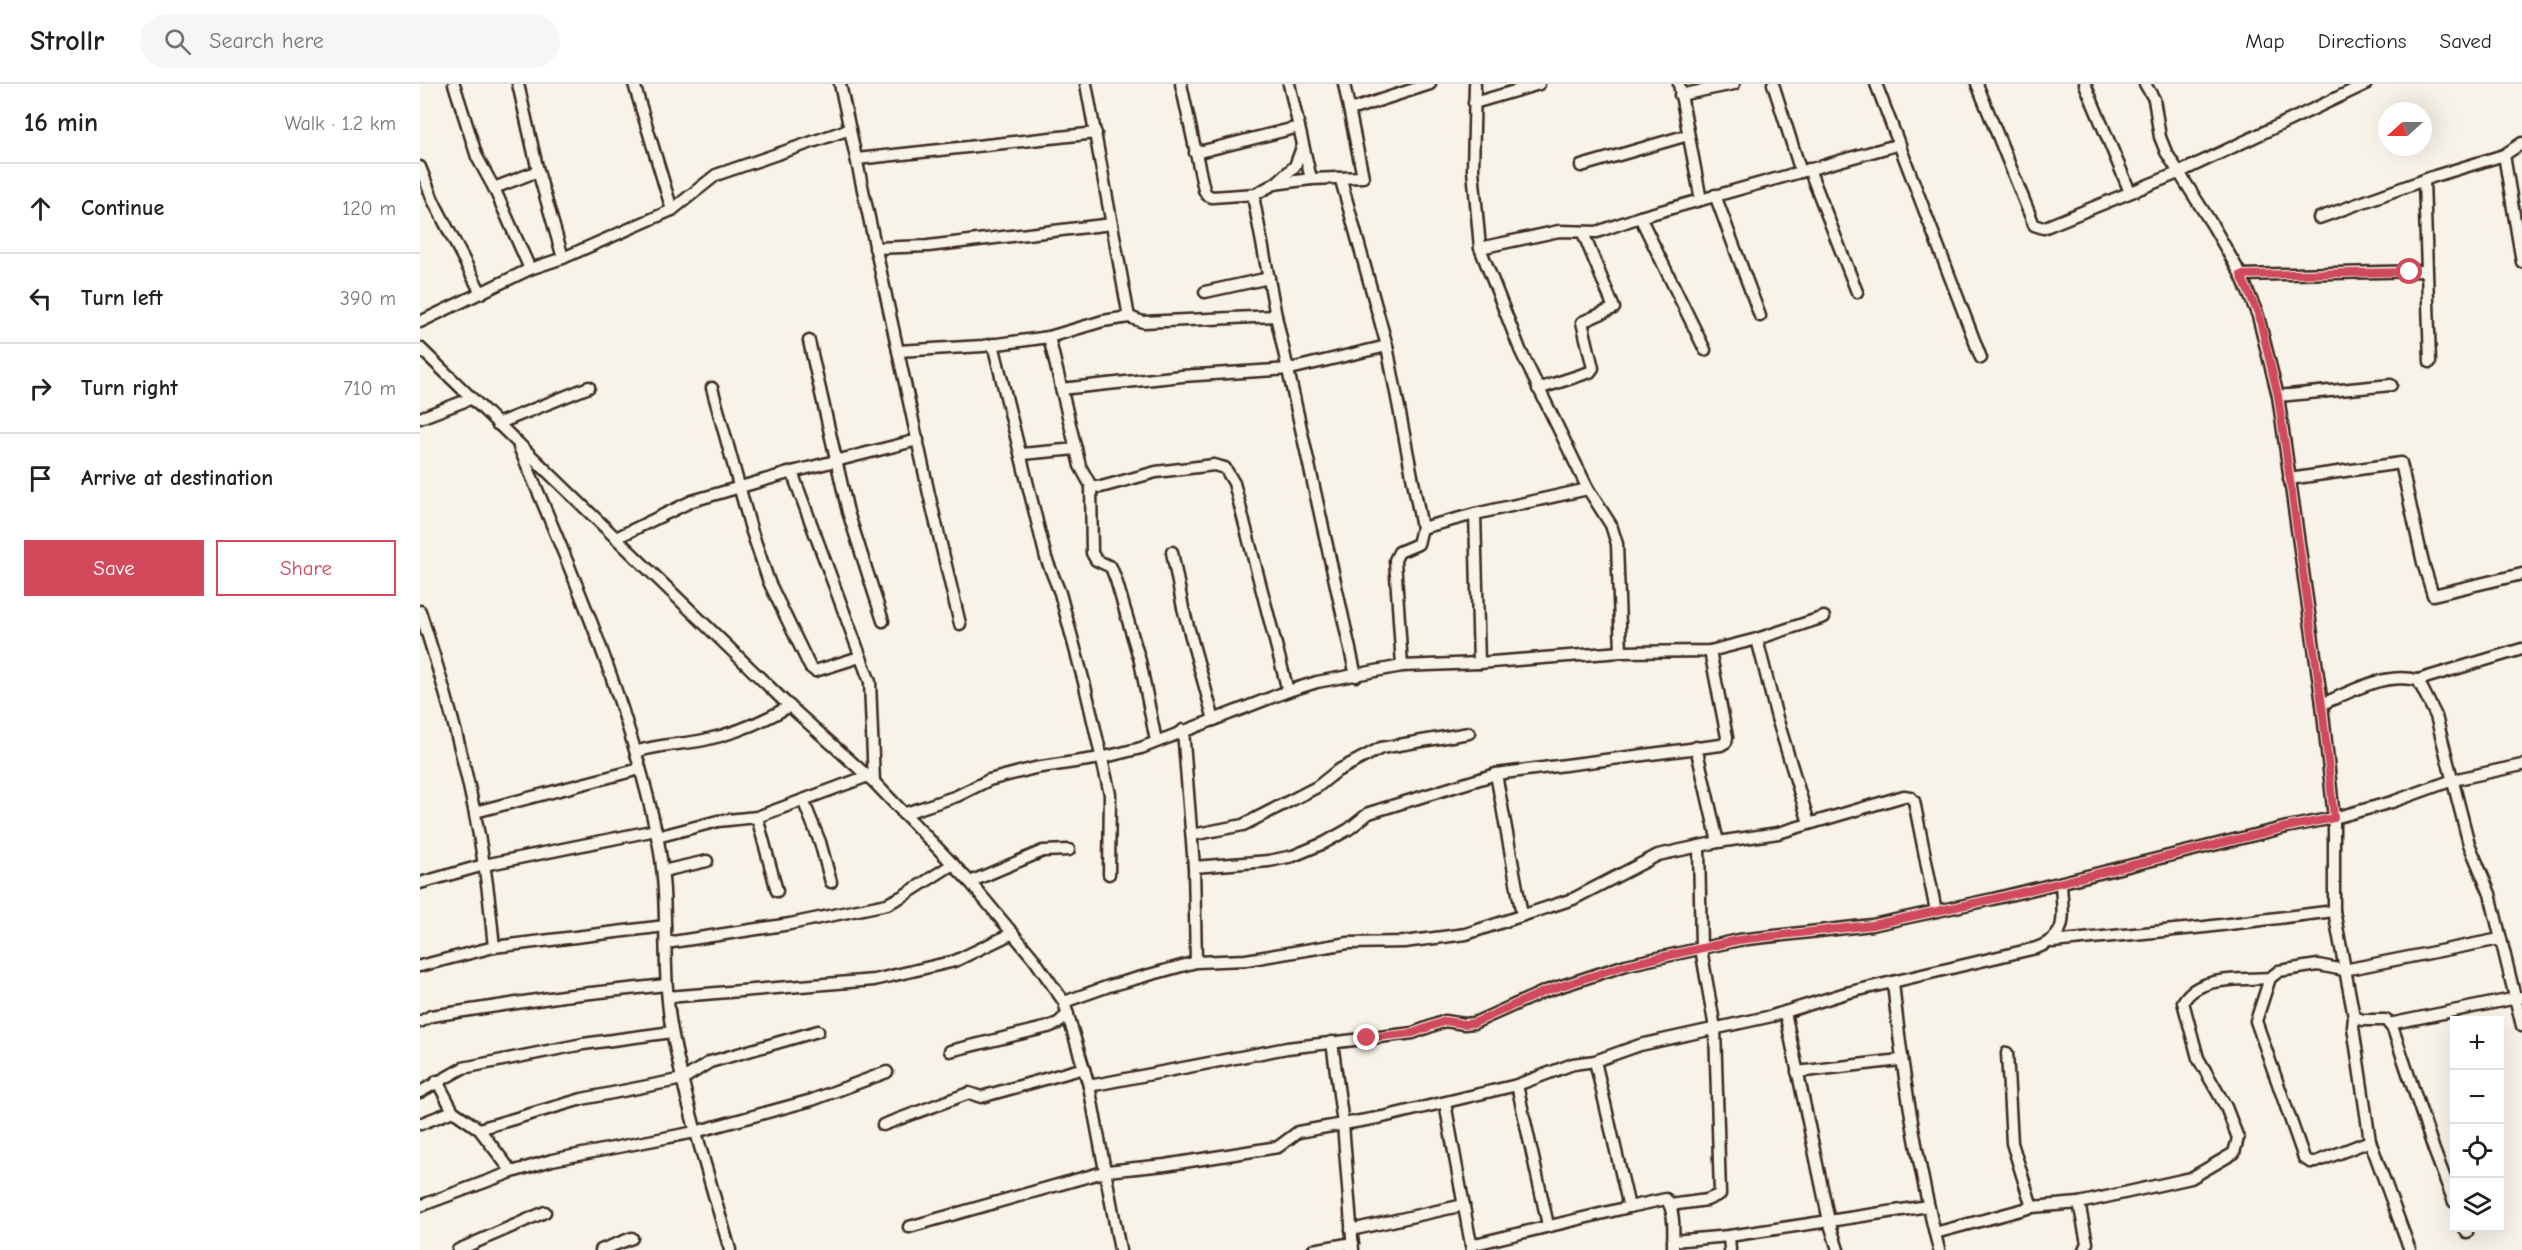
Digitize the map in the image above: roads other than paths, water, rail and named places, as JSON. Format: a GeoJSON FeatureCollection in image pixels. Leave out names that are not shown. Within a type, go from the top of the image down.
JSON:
{"type":"FeatureCollection","features":[{"type":"Feature","properties":{"kind":"street"},"geometry":{"type":"LineString","coordinates":[[454,84],[477,157],[494,188],[530,269]]}},
{"type":"Feature","properties":{"kind":"street"},"geometry":{"type":"LineString","coordinates":[[518,84],[538,171],[563,258]]}},
{"type":"Feature","properties":{"kind":"street"},"geometry":{"type":"LineString","coordinates":[[634,84],[672,210]]}},
{"type":"Feature","properties":{"kind":"street"},"geometry":{"type":"LineString","coordinates":[[840,84],[960,624]]}},
{"type":"Feature","properties":{"kind":"street"},"geometry":{"type":"LineString","coordinates":[[1086,84],[1129,317]]}},
{"type":"Feature","properties":{"kind":"street"},"geometry":{"type":"LineString","coordinates":[[1181,84],[1195,153],[1207,195],[1212,197],[1256,194],[1274,184],[1295,166],[1303,146]]}},
{"type":"Feature","properties":{"kind":"street"},"geometry":{"type":"LineString","coordinates":[[1289,84],[1311,179]]}},
{"type":"Feature","properties":{"kind":"street"},"geometry":{"type":"LineString","coordinates":[[1274,184],[1311,179],[1361,179],[1364,174],[1344,84]]}},
{"type":"Feature","properties":{"kind":"street"},"geometry":{"type":"LineString","coordinates":[[1389,84],[1392,97]]}},
{"type":"Feature","properties":{"kind":"street"},"geometry":{"type":"LineString","coordinates":[[1350,110],[1430,84]]}},
{"type":"Feature","properties":{"kind":"street"},"geometry":{"type":"LineString","coordinates":[[1474,84],[1473,170],[1480,248],[1538,389],[1588,489],[1611,525],[1617,544],[1621,652]]}},
{"type":"Feature","properties":{"kind":"street"},"geometry":{"type":"LineString","coordinates":[[1474,103],[1539,84]]}},
{"type":"Feature","properties":{"kind":"street"},"geometry":{"type":"LineString","coordinates":[[1701,200],[1680,90],[1734,84]]}},
{"type":"Feature","properties":{"kind":"street"},"geometry":{"type":"LineString","coordinates":[[1773,84],[1805,171],[1857,292]]}},
{"type":"Feature","properties":{"kind":"street"},"geometry":{"type":"LineString","coordinates":[[1875,84],[1900,144],[1980,358]]}},
{"type":"Feature","properties":{"kind":"street"},"geometry":{"type":"LineString","coordinates":[[1977,84],[2034,225],[2038,228],[2043,228],[2178,172],[2366,84]]}},
{"type":"Feature","properties":{"kind":"street"},"geometry":{"type":"LineString","coordinates":[[2085,84],[2130,192]]}},
{"type":"Feature","properties":{"kind":"street"},"geometry":{"type":"LineString","coordinates":[[2145,84],[2154,99],[2160,137],[2178,172],[2207,214],[2241,275],[2259,316],[2278,396],[2322,705],[2334,818],[2334,910],[2354,1017],[2353,1028],[2370,1142],[2410,1250]]}},
{"type":"Feature","properties":{"kind":"street"},"geometry":{"type":"LineString","coordinates":[[1195,153],[1299,127]]}},
{"type":"Feature","properties":{"kind":"street"},"geometry":{"type":"LineString","coordinates":[[420,322],[530,269],[563,258],[672,210],[705,187],[716,175],[850,129]]}},
{"type":"Feature","properties":{"kind":"street"},"geometry":{"type":"LineString","coordinates":[[856,159],[1096,133]]}},
{"type":"Feature","properties":{"kind":"street"},"geometry":{"type":"LineString","coordinates":[[1581,166],[1688,135]]}},
{"type":"Feature","properties":{"kind":"street"},"geometry":{"type":"LineString","coordinates":[[2319,218],[2424,180],[2504,155],[2522,143]]}},
{"type":"Feature","properties":{"kind":"street"},"geometry":{"type":"LineString","coordinates":[[1480,248],[1559,231],[1597,232],[1715,195],[1900,144]]}},
{"type":"Feature","properties":{"kind":"street"},"geometry":{"type":"LineString","coordinates":[[2504,155],[2522,262]]}},
{"type":"Feature","properties":{"kind":"street"},"geometry":{"type":"LineString","coordinates":[[420,167],[481,293]]}},
{"type":"Feature","properties":{"kind":"street"},"geometry":{"type":"LineString","coordinates":[[494,188],[538,171]]}},
{"type":"Feature","properties":{"kind":"street"},"geometry":{"type":"LineString","coordinates":[[1341,180],[1387,346],[1422,528],[1418,544],[1399,552],[1395,560],[1402,666]]}},
{"type":"Feature","properties":{"kind":"street"},"geometry":{"type":"LineString","coordinates":[[2424,180],[2425,271],[2430,362]]}},
{"type":"Feature","properties":{"kind":"street"},"geometry":{"type":"LineString","coordinates":[[1256,194],[1254,201],[1276,316],[1290,369],[1356,675]]}},
{"type":"Feature","properties":{"kind":"street"},"geometry":{"type":"LineString","coordinates":[[1715,195],[1760,316]]}},
{"type":"Feature","properties":{"kind":"street"},"geometry":{"type":"LineString","coordinates":[[1640,217],[1705,350]]}},
{"type":"Feature","properties":{"kind":"street"},"geometry":{"type":"LineString","coordinates":[[875,248],[928,246],[1112,224]]}},
{"type":"Feature","properties":{"kind":"street"},"geometry":{"type":"LineString","coordinates":[[1538,389],[1590,372],[1593,368],[1582,322],[1614,308],[1583,233]]}},
{"type":"Feature","properties":{"kind":"street"},"geometry":{"type":"LineString","coordinates":[[2241,275],[2425,271]]}},
{"type":"Feature","properties":{"kind":"street"},"geometry":{"type":"LineString","coordinates":[[1205,292],[1269,278]]}},
{"type":"Feature","properties":{"kind":"street"},"geometry":{"type":"LineString","coordinates":[[898,351],[993,344],[1049,337],[1103,321],[1129,317],[1143,322],[1276,316]]}},
{"type":"Feature","properties":{"kind":"street"},"geometry":{"type":"LineString","coordinates":[[1049,337],[1080,466],[1091,486],[1092,553],[1096,560],[1111,567],[1116,580],[1140,661],[1156,741]]}},
{"type":"Feature","properties":{"kind":"street"},"geometry":{"type":"LineString","coordinates":[[809,341],[851,523],[883,621]]}},
{"type":"Feature","properties":{"kind":"street"},"geometry":{"type":"LineString","coordinates":[[993,344],[1046,558],[1063,603],[1110,794],[1109,874]]}},
{"type":"Feature","properties":{"kind":"street"},"geometry":{"type":"LineString","coordinates":[[1061,388],[1182,376],[1290,369],[1387,346]]}},
{"type":"Feature","properties":{"kind":"street"},"geometry":{"type":"LineString","coordinates":[[421,351],[790,706],[871,779],[970,882],[1013,933],[1064,1002],[1089,1086],[1107,1171],[1120,1250]]}},
{"type":"Feature","properties":{"kind":"street"},"geometry":{"type":"LineString","coordinates":[[2278,396],[2391,385]]}},
{"type":"Feature","properties":{"kind":"street"},"geometry":{"type":"LineString","coordinates":[[497,424],[589,387]]}},
{"type":"Feature","properties":{"kind":"street"},"geometry":{"type":"LineString","coordinates":[[712,388],[739,488],[769,582],[810,668],[815,671],[860,657]]}},
{"type":"Feature","properties":{"kind":"street"},"geometry":{"type":"LineString","coordinates":[[420,418],[470,399]]}},
{"type":"Feature","properties":{"kind":"street"},"geometry":{"type":"LineString","coordinates":[[616,538],[692,501],[835,460],[918,440]]}},
{"type":"Feature","properties":{"kind":"street"},"geometry":{"type":"LineString","coordinates":[[517,441],[581,592],[636,752],[663,872],[666,985],[672,1032],[695,1132],[730,1250]]}},
{"type":"Feature","properties":{"kind":"street"},"geometry":{"type":"LineString","coordinates":[[1022,454],[1076,449]]}},
{"type":"Feature","properties":{"kind":"street"},"geometry":{"type":"LineString","coordinates":[[2289,479],[2401,463],[2423,563],[2433,595],[2522,574]]}},
{"type":"Feature","properties":{"kind":"street"},"geometry":{"type":"LineString","coordinates":[[1091,486],[1101,487],[1156,472],[1214,465],[1221,465],[1225,468],[1234,483],[1288,691]]}},
{"type":"Feature","properties":{"kind":"street"},"geometry":{"type":"LineString","coordinates":[[792,472],[870,682],[871,779]]}},
{"type":"Feature","properties":{"kind":"street"},"geometry":{"type":"LineString","coordinates":[[1422,528],[1588,489]]}},
{"type":"Feature","properties":{"kind":"street"},"geometry":{"type":"LineString","coordinates":[[1475,514],[1479,663]]}},
{"type":"Feature","properties":{"kind":"street"},"geometry":{"type":"LineString","coordinates":[[1172,552],[1183,608],[1214,720]]}},
{"type":"Feature","properties":{"kind":"street"},"geometry":{"type":"LineString","coordinates":[[420,611],[446,692],[474,812],[484,866],[494,947]]}},
{"type":"Feature","properties":{"kind":"street"},"geometry":{"type":"LineString","coordinates":[[903,814],[957,796],[989,780],[1035,768],[1101,758],[1156,741],[1317,682],[1402,666],[1479,663],[1621,652],[1710,651],[1757,639],[1824,617]]}},
{"type":"Feature","properties":{"kind":"street"},"geometry":{"type":"LineString","coordinates":[[1757,639],[1777,718],[1809,823]]}},
{"type":"Feature","properties":{"kind":"street"},"geometry":{"type":"LineString","coordinates":[[2322,705],[2379,681],[2401,676],[2418,680],[2522,650]]}},
{"type":"Feature","properties":{"kind":"street"},"geometry":{"type":"LineString","coordinates":[[1194,867],[1269,861],[1293,856],[1324,843],[1370,813],[1496,774],[1721,745],[1726,742],[1727,737],[1710,651]]}},
{"type":"Feature","properties":{"kind":"street"},"geometry":{"type":"LineString","coordinates":[[2418,680],[2436,716],[2469,844],[2490,894],[2500,939],[2518,998],[2522,1026]]}},
{"type":"Feature","properties":{"kind":"street"},"geometry":{"type":"LineString","coordinates":[[636,752],[649,747],[705,740],[766,719],[790,706]]}},
{"type":"Feature","properties":{"kind":"street"},"geometry":{"type":"LineString","coordinates":[[1183,730],[1194,867],[1196,962]]}},
{"type":"Feature","properties":{"kind":"street"},"geometry":{"type":"LineString","coordinates":[[1192,835],[1243,825],[1317,787],[1337,771],[1381,748],[1469,733]]}},
{"type":"Feature","properties":{"kind":"street"},"geometry":{"type":"LineString","coordinates":[[1696,747],[1718,842]]}},
{"type":"Feature","properties":{"kind":"street"},"geometry":{"type":"LineString","coordinates":[[1089,1086],[1217,1060],[1332,1042],[1413,1033],[1445,1021],[1474,1023],[1543,992],[1610,969],[1738,940],[1865,926],[2061,883],[2287,827],[2334,818],[2392,802],[2453,780],[2522,765]]}},
{"type":"Feature","properties":{"kind":"street"},"geometry":{"type":"LineString","coordinates":[[474,812],[640,769]]}},
{"type":"Feature","properties":{"kind":"street"},"geometry":{"type":"LineString","coordinates":[[1496,774],[1522,915]]}},
{"type":"Feature","properties":{"kind":"street"},"geometry":{"type":"LineString","coordinates":[[420,883],[484,866],[718,821],[757,817],[871,779]]}},
{"type":"Feature","properties":{"kind":"street"},"geometry":{"type":"LineString","coordinates":[[1064,1002],[1109,986],[1196,962],[1246,960],[1348,942],[1404,942],[1466,934],[1584,894],[1658,855],[1718,842],[1778,833],[1904,796],[1914,801],[1935,911]]}},
{"type":"Feature","properties":{"kind":"street"},"geometry":{"type":"LineString","coordinates":[[803,800],[820,842],[831,882]]}},
{"type":"Feature","properties":{"kind":"street"},"geometry":{"type":"LineString","coordinates":[[757,817],[777,891]]}},
{"type":"Feature","properties":{"kind":"street"},"geometry":{"type":"LineString","coordinates":[[1670,1205],[1707,1200],[1720,1194],[1715,1028],[1701,949],[1699,847]]}},
{"type":"Feature","properties":{"kind":"street"},"geometry":{"type":"LineString","coordinates":[[970,882],[1043,851],[1069,850]]}},
{"type":"Feature","properties":{"kind":"street"},"geometry":{"type":"LineString","coordinates":[[663,872],[707,861]]}},
{"type":"Feature","properties":{"kind":"street"},"geometry":{"type":"LineString","coordinates":[[666,943],[790,924],[887,904],[952,864]]}},
{"type":"Feature","properties":{"kind":"street"},"geometry":{"type":"LineString","coordinates":[[2052,942],[2060,932],[2062,919],[2061,883]]}},
{"type":"Feature","properties":{"kind":"street"},"geometry":{"type":"LineString","coordinates":[[909,1227],[1107,1171],[1278,1148],[1298,1132],[1445,1103],[1516,1085],[1573,1064],[1594,1061],[1640,1045],[1785,1012],[1893,981],[2052,942],[2205,927],[2334,910]]}},
{"type":"Feature","properties":{"kind":"street"},"geometry":{"type":"LineString","coordinates":[[420,966],[494,947],[664,926]]}},
{"type":"Feature","properties":{"kind":"street"},"geometry":{"type":"LineString","coordinates":[[668,997],[874,981],[956,961],[1013,933]]}},
{"type":"Feature","properties":{"kind":"street"},"geometry":{"type":"LineString","coordinates":[[1935,1233],[2032,1207],[2079,1203],[2191,1178],[2234,1153],[2238,1138],[2226,1107],[2198,1058],[2183,1002],[2188,992],[2209,983],[2270,978],[2280,971],[2318,965],[2344,970],[2500,939]]}},
{"type":"Feature","properties":{"kind":"street"},"geometry":{"type":"LineString","coordinates":[[2270,978],[2256,1022],[2304,1158],[2310,1162],[2316,1162],[2370,1142]]}},
{"type":"Feature","properties":{"kind":"street"},"geometry":{"type":"LineString","coordinates":[[1893,981],[1900,1060],[1928,1206],[1939,1250]]}},
{"type":"Feature","properties":{"kind":"street"},"geometry":{"type":"LineString","coordinates":[[420,1022],[431,1016],[563,996],[666,985]]}},
{"type":"Feature","properties":{"kind":"street"},"geometry":{"type":"LineString","coordinates":[[2389,1024],[2518,998]]}},
{"type":"Feature","properties":{"kind":"street"},"geometry":{"type":"LineString","coordinates":[[1785,1012],[1829,1221],[1838,1250]]}},
{"type":"Feature","properties":{"kind":"street"},"geometry":{"type":"LineString","coordinates":[[950,1051],[1048,1027],[1058,1023],[1068,1014]]}},
{"type":"Feature","properties":{"kind":"street"},"geometry":{"type":"LineString","coordinates":[[2354,1017],[2363,1020],[2386,1020],[2389,1024],[2450,1191]]}},
{"type":"Feature","properties":{"kind":"street"},"geometry":{"type":"LineString","coordinates":[[479,1129],[582,1099],[682,1078],[710,1062],[818,1031]]}},
{"type":"Feature","properties":{"kind":"street"},"geometry":{"type":"LineString","coordinates":[[420,1092],[463,1068],[583,1044],[672,1032]]}},
{"type":"Feature","properties":{"kind":"street"},"geometry":{"type":"LineString","coordinates":[[1313,1250],[1353,1247],[1343,1124],[1332,1042]]}},
{"type":"Feature","properties":{"kind":"street"},"geometry":{"type":"LineString","coordinates":[[2007,1053],[2012,1143],[2032,1207]]}},
{"type":"Feature","properties":{"kind":"street"},"geometry":{"type":"LineString","coordinates":[[1797,1072],[1900,1060]]}},
{"type":"Feature","properties":{"kind":"street"},"geometry":{"type":"LineString","coordinates":[[1594,1061],[1629,1207]]}},
{"type":"Feature","properties":{"kind":"street"},"geometry":{"type":"LineString","coordinates":[[883,1125],[969,1094],[981,1097],[1084,1068]]}},
{"type":"Feature","properties":{"kind":"street"},"geometry":{"type":"LineString","coordinates":[[420,1206],[512,1172],[552,1160],[695,1132],[812,1100],[887,1072]]}},
{"type":"Feature","properties":{"kind":"street"},"geometry":{"type":"LineString","coordinates":[[437,1081],[453,1111],[479,1129],[512,1172]]}},
{"type":"Feature","properties":{"kind":"street"},"geometry":{"type":"LineString","coordinates":[[1516,1085],[1548,1225]]}},
{"type":"Feature","properties":{"kind":"street"},"geometry":{"type":"LineString","coordinates":[[1445,1103],[1472,1247],[1548,1225],[1666,1199],[1670,1205],[1673,1246],[1928,1206]]}},
{"type":"Feature","properties":{"kind":"street"},"geometry":{"type":"LineString","coordinates":[[420,1124],[453,1111]]}},
{"type":"Feature","properties":{"kind":"street"},"geometry":{"type":"LineString","coordinates":[[2079,1203],[2087,1243],[2084,1250]]}},
{"type":"Feature","properties":{"kind":"street"},"geometry":{"type":"LineString","coordinates":[[1351,1230],[1464,1205]]}},
{"type":"Feature","properties":{"kind":"street"},"geometry":{"type":"LineString","coordinates":[[458,1250],[545,1212]]}},
{"type":"Feature","properties":{"kind":"street"},"geometry":{"type":"LineString","coordinates":[[1729,1236],[1730,1250]]}},
{"type":"Feature","properties":{"kind":"street"},"geometry":{"type":"LineString","coordinates":[[601,1250],[632,1238]]}}]}
